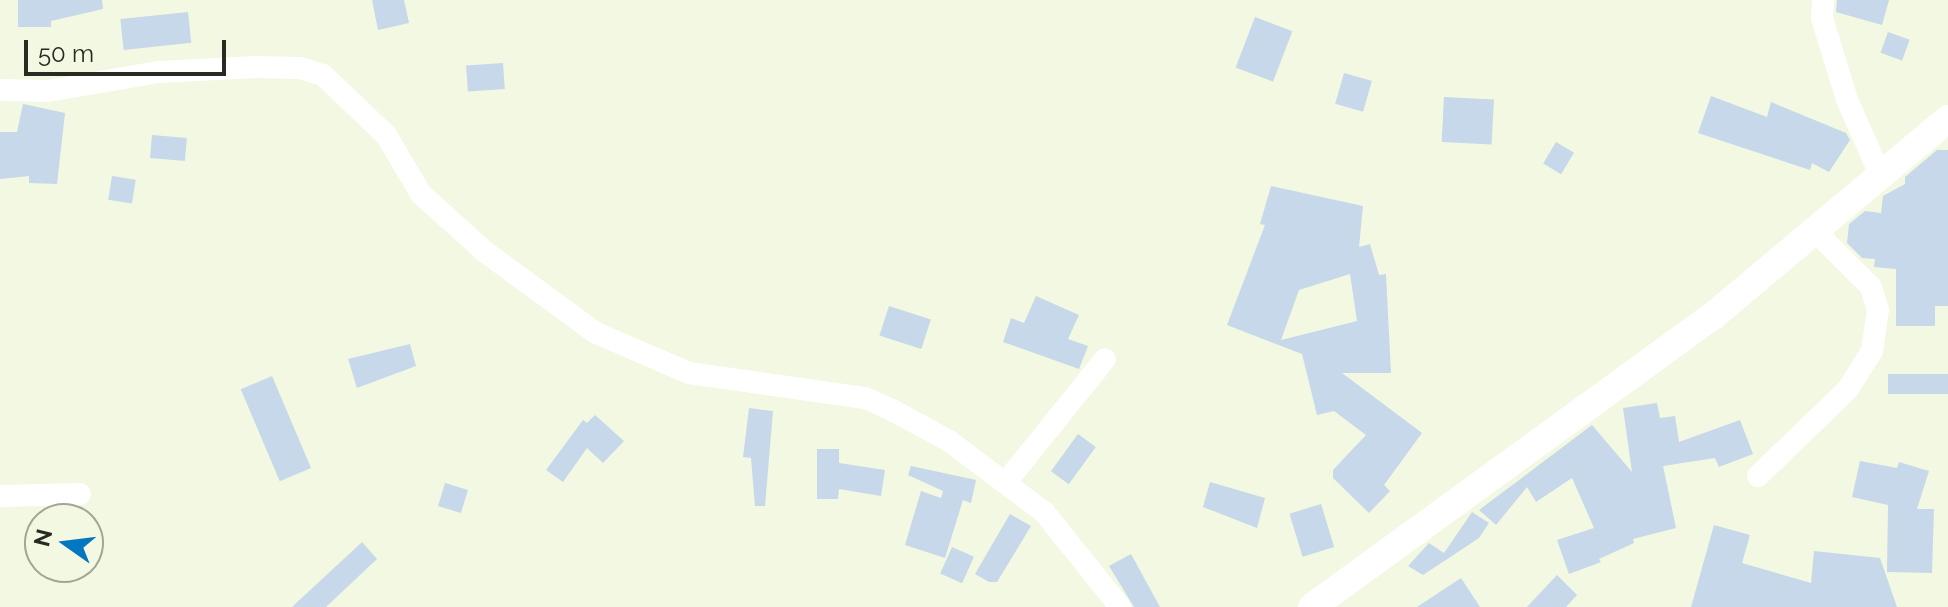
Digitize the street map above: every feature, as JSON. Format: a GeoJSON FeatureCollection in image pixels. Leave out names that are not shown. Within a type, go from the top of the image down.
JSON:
{"type":"FeatureCollection","features":[{"type":"Feature","properties":{"kind":"street"},"geometry":{"type":"LineString","coordinates":[[1804,0],[1822,9],[1847,100],[1880,174]]}},
{"type":"Feature","properties":{"kind":"street"},"geometry":{"type":"LineString","coordinates":[[0,90],[48,91],[159,72],[255,67],[300,68],[323,75],[386,135],[421,194],[484,251],[596,333],[689,373],[865,398],[949,441],[1007,481],[1053,522],[1120,607]]}},
{"type":"Feature","properties":{"kind":"street"},"geometry":{"type":"LineString","coordinates":[[1312,607],[1713,316],[1817,233],[1880,174],[1948,119]]}},
{"type":"Feature","properties":{"kind":"street"},"geometry":{"type":"LineString","coordinates":[[1758,476],[1848,389],[1872,351],[1878,310],[1871,287],[1817,233]]}},
{"type":"Feature","properties":{"kind":"street"},"geometry":{"type":"LineString","coordinates":[[1007,481],[1105,359]]}},
{"type":"Feature","properties":{"kind":"street"},"geometry":{"type":"LineString","coordinates":[[0,496],[80,494]]}},
{"type":"Feature","properties":{"kind":"building"},"geometry":{"type":"Polygon","coordinates":[[[18,0],[102,0],[103,9],[51,21],[51,27],[18,27],[18,0]]]}},
{"type":"Feature","properties":{"kind":"building"},"geometry":{"type":"Polygon","coordinates":[[[372,0],[404,0],[409,23],[378,30],[372,0]]]}},
{"type":"Feature","properties":{"kind":"building"},"geometry":{"type":"Polygon","coordinates":[[[1837,0],[1889,0],[1882,25],[1836,12],[1837,0]]]}},
{"type":"Feature","properties":{"kind":"building"},"geometry":{"type":"Polygon","coordinates":[[[188,12],[191,43],[124,50],[120,19],[188,12]]]}},
{"type":"Feature","properties":{"kind":"building"},"geometry":{"type":"Polygon","coordinates":[[[1255,17],[1292,31],[1273,82],[1236,67],[1255,17]]]}},
{"type":"Feature","properties":{"kind":"building"},"geometry":{"type":"Polygon","coordinates":[[[1888,32],[1910,40],[1902,61],[1880,53],[1888,32]]]}},
{"type":"Feature","properties":{"kind":"building"},"geometry":{"type":"Polygon","coordinates":[[[503,63],[505,89],[468,92],[466,66],[503,63]]]}},
{"type":"Feature","properties":{"kind":"building"},"geometry":{"type":"Polygon","coordinates":[[[1344,73],[1372,81],[1363,112],[1335,104],[1344,73]]]}},
{"type":"Feature","properties":{"kind":"building"},"geometry":{"type":"Polygon","coordinates":[[[1711,96],[1767,117],[1771,102],[1846,133],[1850,140],[1829,172],[1812,163],[1810,170],[1698,133],[1711,96]]]}},
{"type":"Feature","properties":{"kind":"building"},"geometry":{"type":"Polygon","coordinates":[[[1444,97],[1494,100],[1492,145],[1442,142],[1444,97]]]}},
{"type":"Feature","properties":{"kind":"building"},"geometry":{"type":"Polygon","coordinates":[[[23,104],[65,113],[57,184],[29,183],[29,176],[0,179],[0,132],[17,132],[23,104]]]}},
{"type":"Feature","properties":{"kind":"building"},"geometry":{"type":"Polygon","coordinates":[[[152,135],[187,138],[185,161],[150,158],[152,135]]]}},
{"type":"Feature","properties":{"kind":"building"},"geometry":{"type":"Polygon","coordinates":[[[1556,142],[1574,153],[1561,174],[1543,163],[1556,142]]]}},
{"type":"Feature","properties":{"kind":"building"},"geometry":{"type":"Polygon","coordinates":[[[1937,150],[1948,150],[1948,306],[1935,306],[1935,326],[1896,326],[1896,269],[1874,267],[1875,259],[1862,258],[1847,243],[1849,224],[1865,211],[1881,213],[1883,196],[1905,184],[1905,177],[1937,150]]]}},
{"type":"Feature","properties":{"kind":"building"},"geometry":{"type":"Polygon","coordinates":[[[112,176],[136,180],[132,203],[108,200],[112,176]]]}},
{"type":"Feature","properties":{"kind":"building"},"geometry":{"type":"Polygon","coordinates":[[[1271,186],[1363,206],[1359,247],[1370,244],[1379,275],[1386,274],[1391,373],[1342,373],[1422,433],[1384,485],[1390,491],[1369,513],[1333,478],[1333,470],[1366,435],[1334,411],[1317,415],[1302,354],[1227,325],[1265,225],[1260,224],[1271,186]],[[1350,274],[1299,290],[1281,340],[1357,321],[1350,274]]]}},
{"type":"Feature","properties":{"kind":"building"},"geometry":{"type":"Polygon","coordinates":[[[1036,296],[1079,315],[1068,339],[1088,346],[1079,369],[1003,342],[1011,318],[1024,323],[1036,296]]]}},
{"type":"Feature","properties":{"kind":"building"},"geometry":{"type":"Polygon","coordinates":[[[889,306],[931,320],[921,349],[879,335],[889,306]]]}},
{"type":"Feature","properties":{"kind":"building"},"geometry":{"type":"Polygon","coordinates":[[[410,344],[416,366],[357,388],[348,359],[410,344]]]}},
{"type":"Feature","properties":{"kind":"building"},"geometry":{"type":"Polygon","coordinates":[[[1888,374],[1948,374],[1948,394],[1888,394],[1888,374]]]}},
{"type":"Feature","properties":{"kind":"building"},"geometry":{"type":"Polygon","coordinates":[[[272,376],[311,468],[280,481],[241,389],[272,376]]]}},
{"type":"Feature","properties":{"kind":"building"},"geometry":{"type":"Polygon","coordinates":[[[1657,403],[1660,418],[1675,416],[1679,442],[1740,420],[1753,454],[1719,467],[1715,458],[1663,466],[1676,528],[1633,539],[1634,543],[1599,559],[1601,562],[1569,574],[1557,540],[1594,528],[1572,478],[1536,502],[1527,487],[1496,525],[1479,510],[1592,425],[1632,472],[1623,408],[1657,403]]]}},
{"type":"Feature","properties":{"kind":"building"},"geometry":{"type":"Polygon","coordinates":[[[749,408],[773,411],[765,506],[755,506],[751,458],[743,457],[749,408]]]}},
{"type":"Feature","properties":{"kind":"building"},"geometry":{"type":"Polygon","coordinates":[[[595,415],[624,441],[603,463],[587,448],[563,482],[546,470],[583,420],[587,423],[595,415]]]}},
{"type":"Feature","properties":{"kind":"building"},"geometry":{"type":"Polygon","coordinates":[[[1078,434],[1096,447],[1069,484],[1051,471],[1078,434]]]}},
{"type":"Feature","properties":{"kind":"building"},"geometry":{"type":"Polygon","coordinates":[[[817,449],[839,449],[839,463],[885,470],[881,496],[839,489],[838,499],[817,499],[817,449]]]}},
{"type":"Feature","properties":{"kind":"building"},"geometry":{"type":"Polygon","coordinates":[[[1860,461],[1897,468],[1899,462],[1929,471],[1917,509],[1934,509],[1932,573],[1887,572],[1888,505],[1852,497],[1860,461]]]}},
{"type":"Feature","properties":{"kind":"building"},"geometry":{"type":"Polygon","coordinates":[[[911,466],[976,480],[971,503],[963,500],[945,558],[905,545],[921,491],[941,498],[943,491],[908,475],[911,466]]]}},
{"type":"Feature","properties":{"kind":"building"},"geometry":{"type":"Polygon","coordinates":[[[1210,482],[1265,498],[1257,528],[1203,507],[1210,482]]]}},
{"type":"Feature","properties":{"kind":"building"},"geometry":{"type":"Polygon","coordinates":[[[445,483],[468,490],[461,513],[438,506],[445,483]]]}},
{"type":"Feature","properties":{"kind":"building"},"geometry":{"type":"Polygon","coordinates":[[[1321,504],[1334,547],[1303,557],[1289,514],[1321,504]]]}},
{"type":"Feature","properties":{"kind":"building"},"geometry":{"type":"Polygon","coordinates":[[[1472,512],[1489,523],[1479,538],[1423,575],[1408,566],[1429,543],[1444,553],[1472,512]]]}},
{"type":"Feature","properties":{"kind":"building"},"geometry":{"type":"Polygon","coordinates":[[[1010,514],[1031,526],[997,582],[989,582],[975,574],[1010,514]]]}},
{"type":"Feature","properties":{"kind":"building"},"geometry":{"type":"Polygon","coordinates":[[[1714,525],[1750,535],[1742,563],[1811,583],[1814,551],[1880,558],[1897,607],[1691,607],[1714,525]]]}},
{"type":"Feature","properties":{"kind":"building"},"geometry":{"type":"Polygon","coordinates":[[[362,542],[377,559],[326,607],[292,607],[362,542]]]}},
{"type":"Feature","properties":{"kind":"building"},"geometry":{"type":"Polygon","coordinates":[[[952,547],[974,557],[962,583],[940,573],[952,547]]]}},
{"type":"Feature","properties":{"kind":"building"},"geometry":{"type":"Polygon","coordinates":[[[1131,554],[1160,607],[1134,607],[1109,566],[1131,554]]]}},
{"type":"Feature","properties":{"kind":"building"},"geometry":{"type":"Polygon","coordinates":[[[1557,575],[1577,595],[1566,607],[1527,607],[1557,575]]]}},
{"type":"Feature","properties":{"kind":"building"},"geometry":{"type":"Polygon","coordinates":[[[1461,578],[1480,607],[1417,607],[1461,578]]]}}]}
